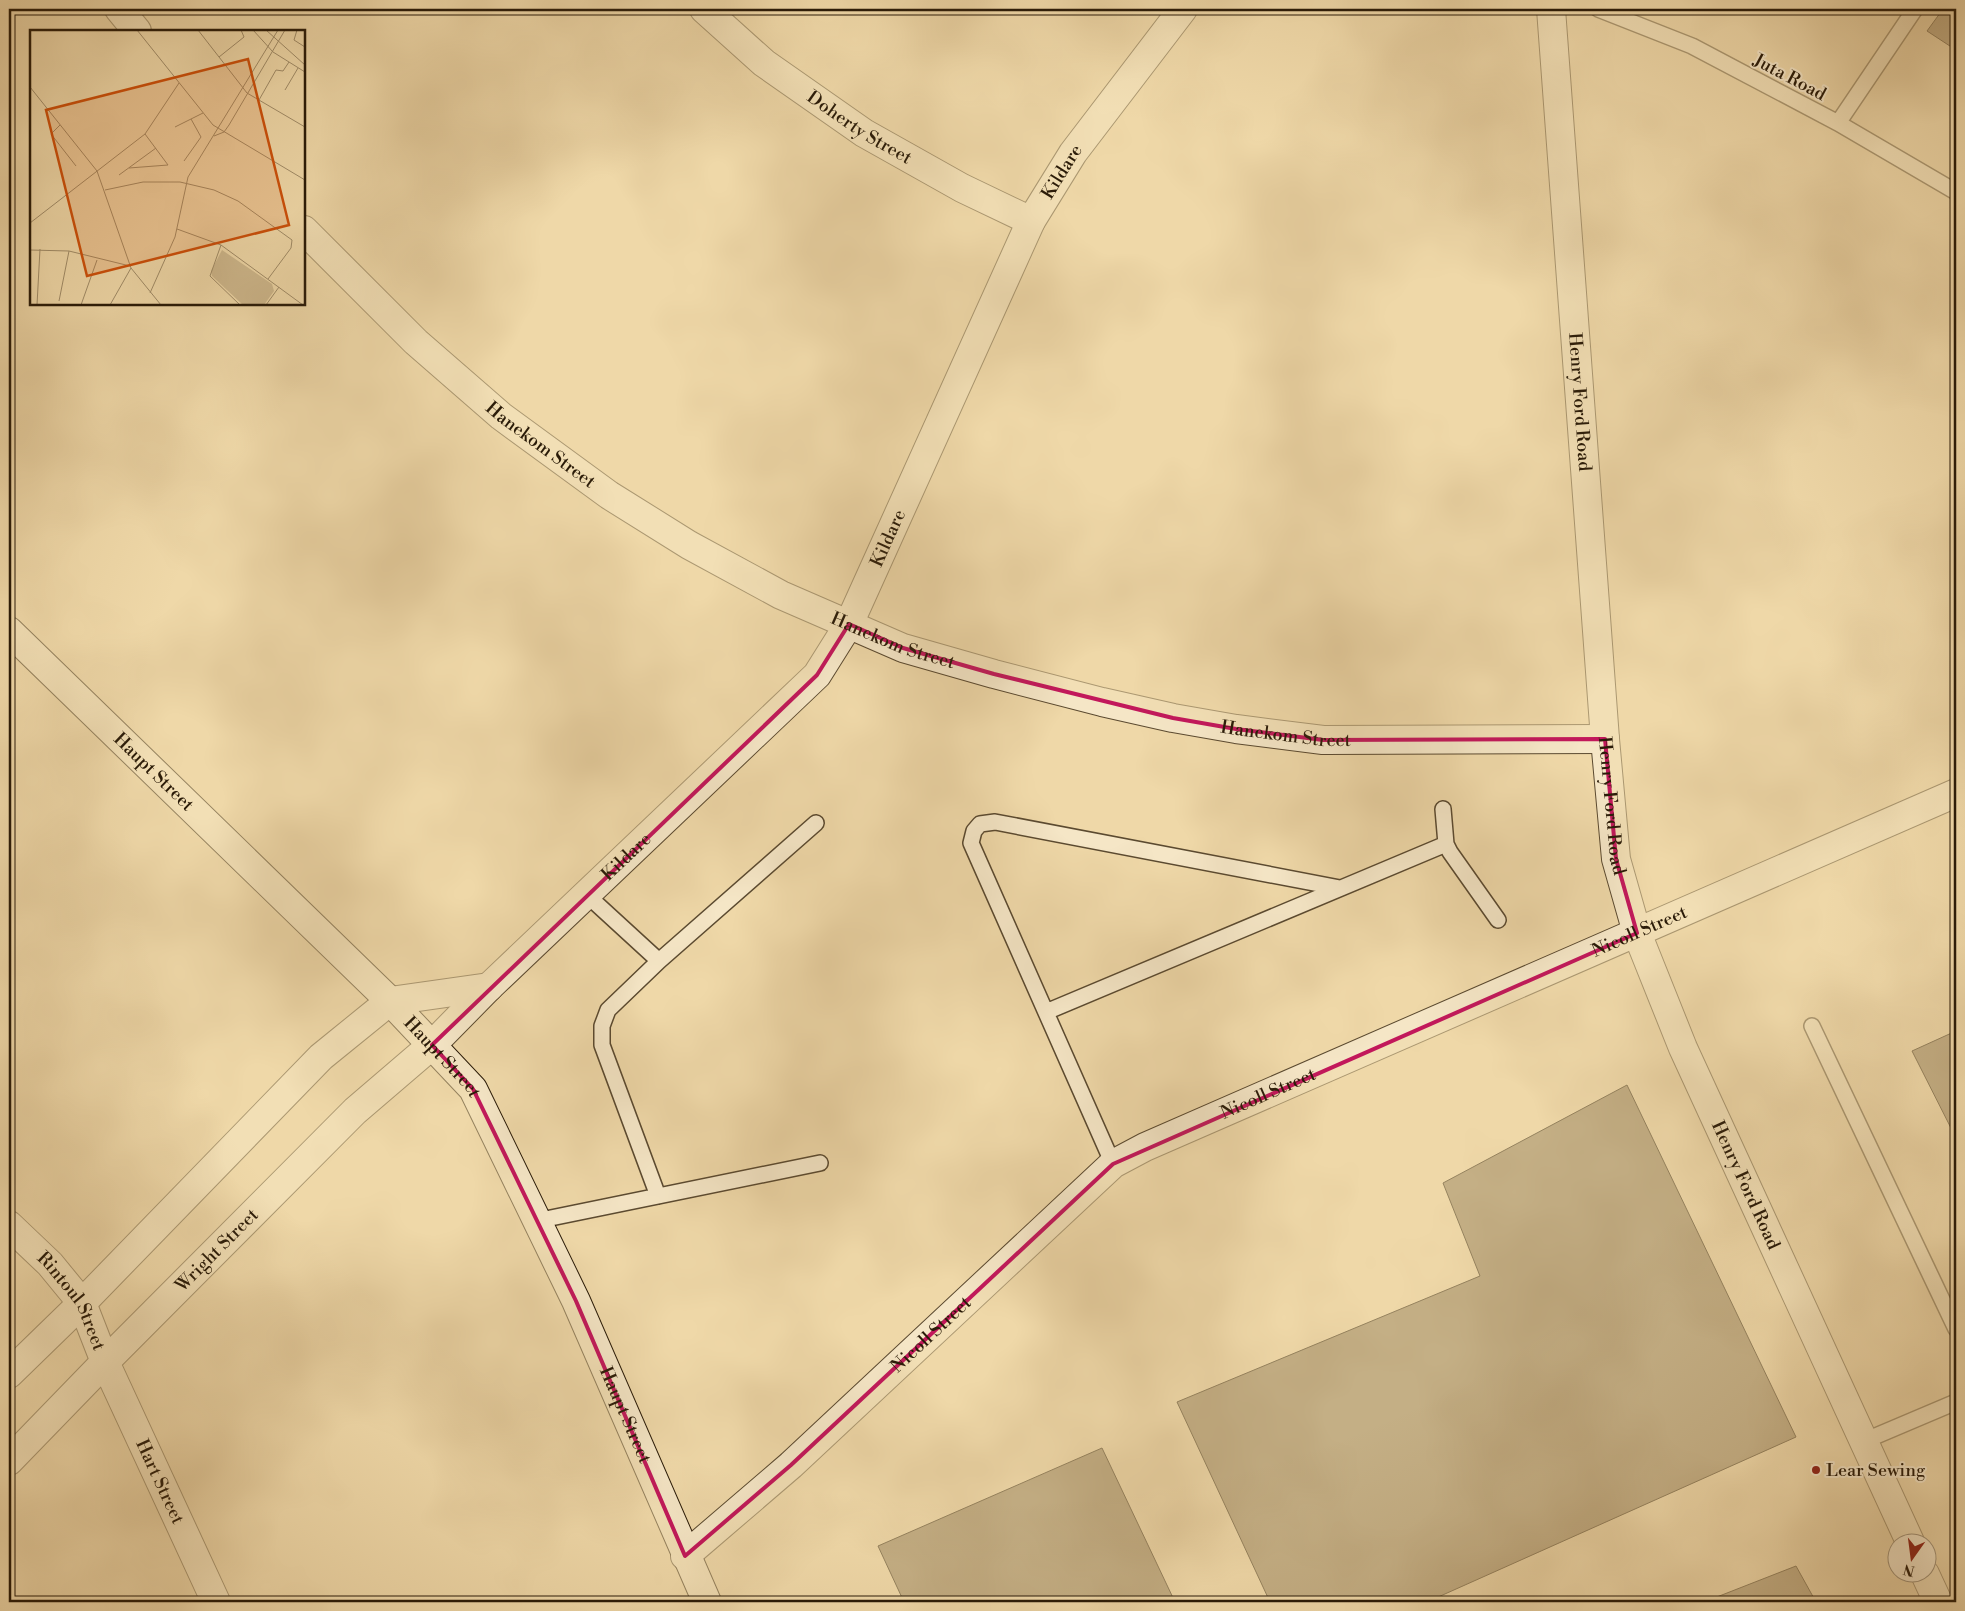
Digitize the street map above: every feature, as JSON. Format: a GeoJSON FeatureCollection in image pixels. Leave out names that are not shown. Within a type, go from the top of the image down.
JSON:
{"type":"FeatureCollection","features":[{"type":"Feature","properties":{"kind":"street"},"geometry":{"type":"LineString","coordinates":[[119,9],[137,30]]}},
{"type":"Feature","properties":{"kind":"street","name":"Doherty Street"},"geometry":{"type":"LineString","coordinates":[[704,9],[764,63],[864,133],[962,188],[1031,221]]}},
{"type":"Feature","properties":{"kind":"street","name":"Kildare"},"geometry":{"type":"LineString","coordinates":[[432,1045],[489,987],[817,675],[849,624],[1031,221],[1073,153],[1183,9]]}},
{"type":"Feature","properties":{"kind":"street","name":"Henry Ford Road"},"geometry":{"type":"LineString","coordinates":[[1551,9],[1605,740],[1616,859],[1637,933],[1683,1048],[1907,1534]]}},
{"type":"Feature","properties":{"kind":"street","name":"Hanekom Street"},"geometry":{"type":"LineString","coordinates":[[305,231],[416,342],[501,416],[609,495],[688,545],[781,595],[903,648],[994,674],[1173,718],[1236,729],[1323,740],[1605,740]]}},
{"type":"Feature","properties":{"kind":"street","name":"Haupt Street"},"geometry":{"type":"LineString","coordinates":[[9,630],[390,1001],[473,1089],[576,1301],[706,1602]]}},
{"type":"Feature","properties":{"kind":"street","name":"Nicoll Street"},"geometry":{"type":"LineString","coordinates":[[685,1556],[791,1465],[1113,1164],[1145,1147],[1956,793]]}},
{"type":"Feature","properties":{"kind":"street"},"geometry":{"type":"LineString","coordinates":[[9,1374],[82,1303],[321,1057],[390,1001],[489,987]]}},
{"type":"Feature","properties":{"kind":"street","name":"Wright Street"},"geometry":{"type":"LineString","coordinates":[[9,1461],[355,1111],[432,1045]]}},
{"type":"Feature","properties":{"kind":"street","name":"Rintoul Street"},"geometry":{"type":"LineString","coordinates":[[9,1225],[50,1264],[82,1303],[105,1362]]}},
{"type":"Feature","properties":{"kind":"street","name":"Hart Street"},"geometry":{"type":"LineString","coordinates":[[105,1362],[216,1602]]}},
{"type":"Feature","properties":{"kind":"street"},"geometry":{"type":"LineString","coordinates":[[1930,1584],[1938,1602]]}},
{"type":"Feature","properties":{"kind":"lane","name":"Juta Road"},"geometry":{"type":"LineString","coordinates":[[1598,9],[1692,46],[1838,124],[1956,192]]}},
{"type":"Feature","properties":{"kind":"lane"},"geometry":{"type":"LineString","coordinates":[[1838,124],[1915,9]]}},
{"type":"Feature","properties":{"kind":"lane"},"geometry":{"type":"LineString","coordinates":[[1443,809],[1446,844],[1498,920]]}},
{"type":"Feature","properties":{"kind":"lane"},"geometry":{"type":"LineString","coordinates":[[1113,1164],[971,843],[974,831],[980,824],[994,822],[1340,888]]}},
{"type":"Feature","properties":{"kind":"lane"},"geometry":{"type":"LineString","coordinates":[[658,1196],[602,1046],[602,1026],[608,1010],[659,961],[816,823]]}},
{"type":"Feature","properties":{"kind":"lane"},"geometry":{"type":"LineString","coordinates":[[1046,1012],[1446,844]]}},
{"type":"Feature","properties":{"kind":"lane"},"geometry":{"type":"LineString","coordinates":[[587,895],[659,961]]}},
{"type":"Feature","properties":{"kind":"lane"},"geometry":{"type":"LineString","coordinates":[[1812,1026],[1956,1328]]}},
{"type":"Feature","properties":{"kind":"lane"},"geometry":{"type":"LineString","coordinates":[[536,1220],[820,1163]]}},
{"type":"Feature","properties":{"kind":"lane"},"geometry":{"type":"LineString","coordinates":[[1864,1441],[1956,1402]]}},
{"type":"Feature","properties":{"kind":"highlighted area"},"geometry":{"type":"Polygon","coordinates":[[[849,624],[903,648],[994,674],[1173,718],[1236,729],[1323,740],[1605,739],[1616,859],[1637,933],[1113,1164],[791,1465],[685,1556],[576,1301],[473,1089],[432,1045],[817,675],[849,624]]]}},
{"type":"Feature","properties":{"kind":"building"},"geometry":{"type":"Polygon","coordinates":[[[1943,9],[1956,9],[1956,50],[1927,31],[1943,9]]]}},
{"type":"Feature","properties":{"kind":"building"},"geometry":{"type":"Polygon","coordinates":[[[1956,1031],[1956,1138],[1912,1051],[1956,1031]]]}},
{"type":"Feature","properties":{"kind":"building"},"geometry":{"type":"Polygon","coordinates":[[[1627,1085],[1796,1437],[1427,1602],[1270,1602],[1177,1402],[1480,1276],[1443,1183],[1627,1085]]]}},
{"type":"Feature","properties":{"kind":"building"},"geometry":{"type":"Polygon","coordinates":[[[1102,1448],[1175,1602],[904,1602],[878,1546],[1102,1448]]]}},
{"type":"Feature","properties":{"kind":"building"},"geometry":{"type":"Polygon","coordinates":[[[1796,1566],[1816,1602],[1704,1602],[1796,1566]]]}},
{"type":"Feature","properties":{"kind":"place","name":"Lear Sewing"},"geometry":{"type":"Point","coordinates":[1816,1470]}}]}
